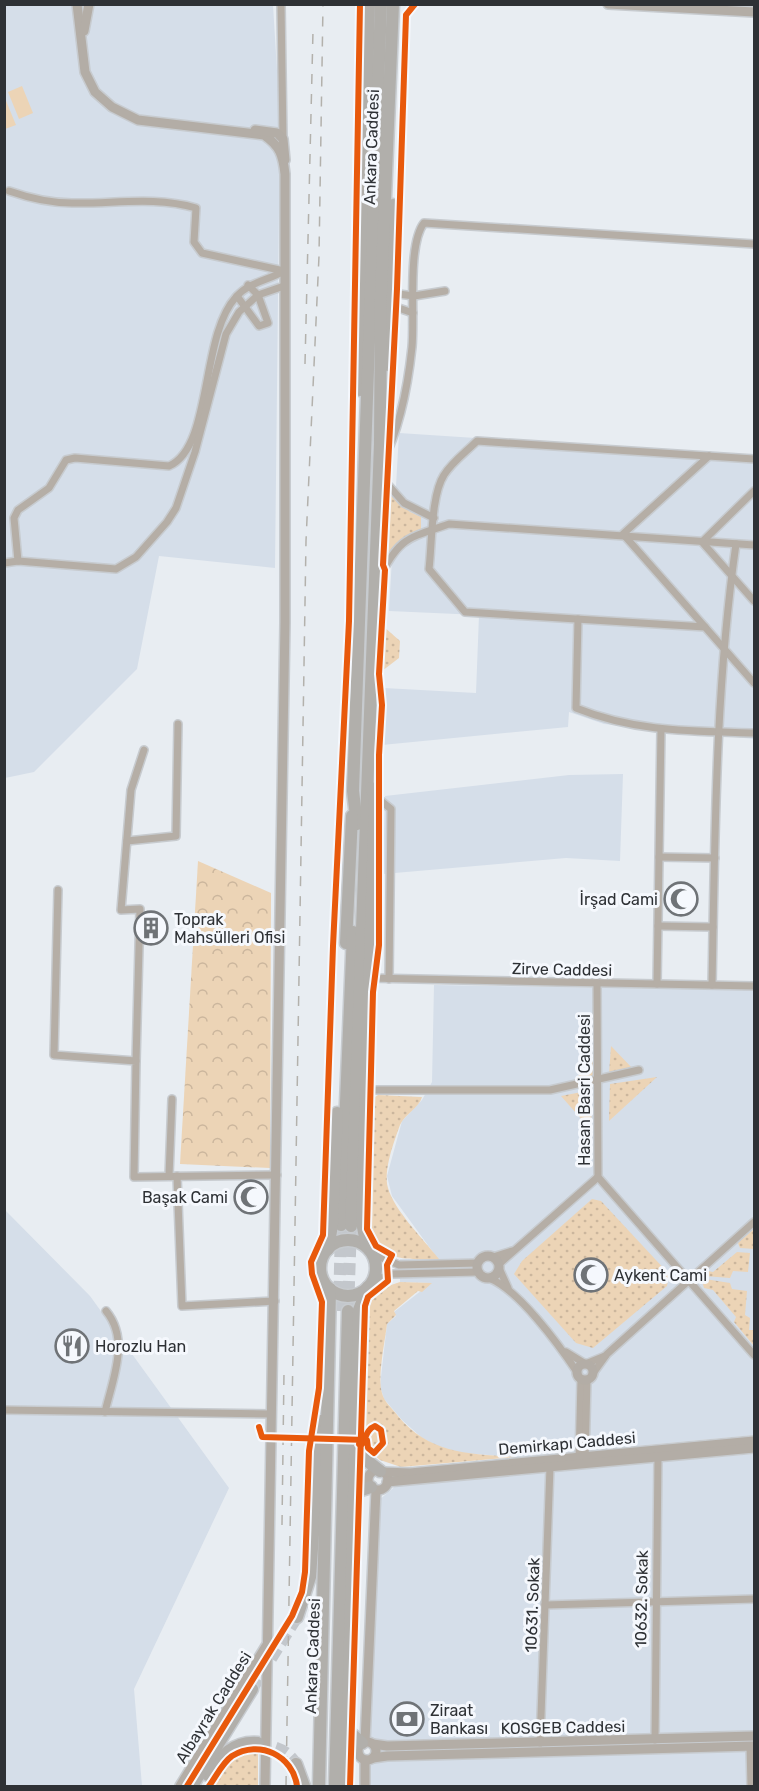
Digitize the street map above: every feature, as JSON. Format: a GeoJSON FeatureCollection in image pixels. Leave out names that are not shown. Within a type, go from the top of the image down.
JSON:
{"type":"FeatureCollection","features":[{"type":"Feature","properties":{"kind":"highway"},"geometry":{"type":"LineString","coordinates":[[364,493],[359,388],[369,4]]}},
{"type":"Feature","properties":{"kind":"highway","name":"Ankara Caddesi"},"geometry":{"type":"LineString","coordinates":[[381,4],[383,296],[364,493],[353,791],[358,814],[346,1226],[368,782],[393,4]]}},
{"type":"Feature","properties":{"kind":"highway"},"geometry":{"type":"LineString","coordinates":[[383,296],[400,4]]}},
{"type":"Feature","properties":{"kind":"highway"},"geometry":{"type":"LineString","coordinates":[[346,1786],[352,1498],[359,1310],[371,1284],[376,1266],[362,1222],[375,796],[368,782]]}},
{"type":"Feature","properties":{"kind":"highway"},"geometry":{"type":"LineString","coordinates":[[328,1249],[332,1225],[353,791]]}},
{"type":"Feature","properties":{"kind":"highway"},"geometry":{"type":"LineString","coordinates":[[319,1786],[330,1376],[330,1289],[321,1274],[323,1256],[335,1244],[352,1240],[370,1251]]}},
{"type":"Feature","properties":{"kind":"highway"},"geometry":{"type":"LineString","coordinates":[[330,1289],[345,1296],[361,1292],[371,1284]]}},
{"type":"Feature","properties":{"kind":"highway","name":"Ankara Caddesi"},"geometry":{"type":"LineString","coordinates":[[324,1786],[344,1311],[335,1786]]}},
{"type":"Feature","properties":{"kind":"highway"},"geometry":{"type":"LineString","coordinates":[[297,1617],[310,1577],[317,1459],[330,1376]]}},
{"type":"Feature","properties":{"kind":"highway"},"geometry":{"type":"LineString","coordinates":[[354,1445],[357,1453],[382,1472]]}},
{"type":"Feature","properties":{"kind":"highway"},"geometry":{"type":"LineString","coordinates":[[352,1498],[361,1490],[373,1488]]}},
{"type":"Feature","properties":{"kind":"highway"},"geometry":{"type":"LineString","coordinates":[[339,1656],[351,1574]]}},
{"type":"Feature","properties":{"kind":"highway"},"geometry":{"type":"LineString","coordinates":[[192,1786],[250,1684]]}},
{"type":"Feature","properties":{"kind":"highway"},"geometry":{"type":"LineString","coordinates":[[348,1731],[367,1743]]}},
{"type":"Feature","properties":{"kind":"highway"},"geometry":{"type":"LineString","coordinates":[[202,1786],[219,1759],[230,1750],[242,1744],[258,1743]]}},
{"type":"Feature","properties":{"kind":"highway"},"geometry":{"type":"LineString","coordinates":[[347,1769],[366,1759]]}},
{"type":"Feature","properties":{"kind":"highway"},"geometry":{"type":"LineString","coordinates":[[296,1764],[304,1786]]}},
{"type":"Feature","properties":{"kind":"street"},"geometry":{"type":"LineString","coordinates":[[77,4],[84,65],[91,86],[112,107],[138,120],[264,135],[274,142],[282,154],[285,174]]}},
{"type":"Feature","properties":{"kind":"street"},"geometry":{"type":"LineString","coordinates":[[82,39],[88,4]]}},
{"type":"Feature","properties":{"kind":"street"},"geometry":{"type":"LineString","coordinates":[[265,1786],[271,1414],[276,1300],[285,623],[286,147],[283,139],[280,4]]}},
{"type":"Feature","properties":{"kind":"street"},"geometry":{"type":"LineString","coordinates":[[608,4],[754,12]]}},
{"type":"Feature","properties":{"kind":"street"},"geometry":{"type":"LineString","coordinates":[[244,131],[267,130],[283,139]]}},
{"type":"Feature","properties":{"kind":"street"},"geometry":{"type":"LineString","coordinates":[[9,191],[27,197],[70,203],[146,200],[196,208],[194,242],[201,253],[284,272]]}},
{"type":"Feature","properties":{"kind":"street"},"geometry":{"type":"LineString","coordinates":[[434,518],[404,503],[378,475],[393,442],[408,372],[414,296],[415,245],[424,223],[754,244]]}},
{"type":"Feature","properties":{"kind":"street"},"geometry":{"type":"LineString","coordinates":[[18,561],[14,518],[18,510],[49,488],[66,460],[75,458],[169,466],[180,461],[187,454],[195,433],[215,340],[228,306],[248,285],[284,272]]}},
{"type":"Feature","properties":{"kind":"street"},"geometry":{"type":"LineString","coordinates":[[237,296],[259,326],[268,323],[258,295],[248,285]]}},
{"type":"Feature","properties":{"kind":"street"},"geometry":{"type":"LineString","coordinates":[[4,563],[18,561],[116,569],[136,557],[167,522],[176,508],[195,452],[226,334],[245,307],[258,295],[284,286]]}},
{"type":"Feature","properties":{"kind":"street"},"geometry":{"type":"LineString","coordinates":[[383,296],[414,296],[445,291]]}},
{"type":"Feature","properties":{"kind":"street"},"geometry":{"type":"LineString","coordinates":[[383,296],[413,313]]}},
{"type":"Feature","properties":{"kind":"street"},"geometry":{"type":"LineString","coordinates":[[705,627],[465,612],[429,569],[434,529],[434,501],[443,477],[477,441],[754,459]]}},
{"type":"Feature","properties":{"kind":"street"},"geometry":{"type":"LineString","coordinates":[[623,534],[709,456]]}},
{"type":"Feature","properties":{"kind":"street"},"geometry":{"type":"LineString","coordinates":[[702,542],[754,491]]}},
{"type":"Feature","properties":{"kind":"street"},"geometry":{"type":"LineString","coordinates":[[374,586],[395,548],[411,537],[449,524],[623,534],[754,545]]}},
{"type":"Feature","properties":{"kind":"street"},"geometry":{"type":"LineString","coordinates":[[623,534],[754,683]]}},
{"type":"Feature","properties":{"kind":"street"},"geometry":{"type":"LineString","coordinates":[[702,542],[754,601]]}},
{"type":"Feature","properties":{"kind":"street"},"geometry":{"type":"LineString","coordinates":[[712,985],[717,732],[723,649],[736,544]]}},
{"type":"Feature","properties":{"kind":"street"},"geometry":{"type":"LineString","coordinates":[[578,619],[576,708],[609,721],[661,729],[754,733]]}},
{"type":"Feature","properties":{"kind":"street"},"geometry":{"type":"LineString","coordinates":[[127,841],[177,836],[178,724]]}},
{"type":"Feature","properties":{"kind":"street"},"geometry":{"type":"LineString","coordinates":[[657,984],[661,729]]}},
{"type":"Feature","properties":{"kind":"street"},"geometry":{"type":"LineString","coordinates":[[144,750],[130,790],[121,910],[140,909],[134,1177],[277,1175]]}},
{"type":"Feature","properties":{"kind":"street"},"geometry":{"type":"LineString","coordinates":[[375,796],[391,809],[389,979]]}},
{"type":"Feature","properties":{"kind":"street"},"geometry":{"type":"LineString","coordinates":[[659,857],[715,858]]}},
{"type":"Feature","properties":{"kind":"street"},"geometry":{"type":"LineString","coordinates":[[58,890],[54,1056],[136,1060]]}},
{"type":"Feature","properties":{"kind":"street"},"geometry":{"type":"LineString","coordinates":[[658,926],[713,927]]}},
{"type":"Feature","properties":{"kind":"street","name":"Zirve Caddesi"},"geometry":{"type":"LineString","coordinates":[[369,978],[754,986]]}},
{"type":"Feature","properties":{"kind":"street","name":"Hasan Basri Caddesi"},"geometry":{"type":"LineString","coordinates":[[597,983],[598,1177],[754,1354]]}},
{"type":"Feature","properties":{"kind":"street"},"geometry":{"type":"LineString","coordinates":[[367,1090],[531,1091],[597,1081],[639,1070]]}},
{"type":"Feature","properties":{"kind":"street"},"geometry":{"type":"LineString","coordinates":[[172,1100],[173,1176],[182,1306],[276,1300]]}},
{"type":"Feature","properties":{"kind":"street"},"geometry":{"type":"LineString","coordinates":[[497,1263],[514,1251],[598,1177]]}},
{"type":"Feature","properties":{"kind":"street"},"geometry":{"type":"LineString","coordinates":[[582,1377],[589,1366],[607,1354],[754,1222]]}},
{"type":"Feature","properties":{"kind":"street"},"geometry":{"type":"LineString","coordinates":[[370,1251],[388,1263],[478,1268],[509,1290],[564,1350],[582,1377]]}},
{"type":"Feature","properties":{"kind":"street"},"geometry":{"type":"LineString","coordinates":[[478,1268],[485,1256],[497,1263],[509,1290]]}},
{"type":"Feature","properties":{"kind":"street"},"geometry":{"type":"LineString","coordinates":[[489,1278],[496,1275],[497,1263]]}},
{"type":"Feature","properties":{"kind":"street"},"geometry":{"type":"LineString","coordinates":[[371,1284],[392,1274],[478,1268]]}},
{"type":"Feature","properties":{"kind":"street"},"geometry":{"type":"LineString","coordinates":[[105,1412],[120,1347],[117,1329],[106,1311]]}},
{"type":"Feature","properties":{"kind":"street"},"geometry":{"type":"LineString","coordinates":[[564,1350],[589,1366]]}},
{"type":"Feature","properties":{"kind":"street"},"geometry":{"type":"LineString","coordinates":[[582,1461],[580,1365],[589,1366]]}},
{"type":"Feature","properties":{"kind":"street"},"geometry":{"type":"LineString","coordinates":[[4,1410],[271,1414]]}},
{"type":"Feature","properties":{"kind":"street","name":"Demirkapı Caddesi"},"geometry":{"type":"LineString","coordinates":[[387,1482],[550,1467],[582,1461],[754,1441]]}},
{"type":"Feature","properties":{"kind":"street","name":"Demirkapı Caddesi"},"geometry":{"type":"LineString","coordinates":[[382,1472],[410,1473],[658,1457],[754,1448]]}},
{"type":"Feature","properties":{"kind":"street","name":"10632. Sokak"},"geometry":{"type":"LineString","coordinates":[[655,1740],[654,1602],[658,1457]]}},
{"type":"Feature","properties":{"kind":"street","name":"10631. Sokak"},"geometry":{"type":"LineString","coordinates":[[540,1743],[550,1467]]}},
{"type":"Feature","properties":{"kind":"street"},"geometry":{"type":"LineString","coordinates":[[366,1759],[376,1751],[367,1743],[373,1488],[370,1475],[382,1472],[387,1482],[382,1489],[373,1488]]}},
{"type":"Feature","properties":{"kind":"street"},"geometry":{"type":"LineString","coordinates":[[545,1605],[754,1599]]}},
{"type":"Feature","properties":{"kind":"street","name":"Albayrak Caddesi"},"geometry":{"type":"LineString","coordinates":[[180,1786],[250,1684],[268,1641]]}},
{"type":"Feature","properties":{"kind":"street"},"geometry":{"type":"LineString","coordinates":[[250,1684],[253,1676],[262,1677],[267,1688]]}},
{"type":"Feature","properties":{"kind":"street","name":"KOSGEB Caddesi"},"geometry":{"type":"LineString","coordinates":[[367,1743],[387,1746],[754,1736]]}},
{"type":"Feature","properties":{"kind":"street"},"geometry":{"type":"LineString","coordinates":[[365,1786],[366,1759],[358,1750],[367,1743]]}},
{"type":"Feature","properties":{"kind":"street"},"geometry":{"type":"LineString","coordinates":[[751,1786],[752,1746]]}},
{"type":"Feature","properties":{"kind":"street","name":"KOSGEB Caddesi"},"geometry":{"type":"LineString","coordinates":[[366,1759],[387,1756],[752,1746]]}},
{"type":"Feature","properties":{"kind":"shaded area"},"geometry":{"type":"Polygon","coordinates":[[[5,5],[273,5],[280,120],[275,568],[159,556],[137,669],[34,772],[5,778],[5,5]]]}},
{"type":"Feature","properties":{"kind":"shaded area"},"geometry":{"type":"Polygon","coordinates":[[[399,433],[754,456],[754,739],[604,724],[569,712],[568,727],[382,745],[384,688],[476,693],[479,615],[389,611],[399,433]]]}},
{"type":"Feature","properties":{"kind":"shaded area"},"geometry":{"type":"Polygon","coordinates":[[[623,774],[620,861],[566,858],[383,874],[385,796],[569,775],[623,774]]]}},
{"type":"Feature","properties":{"kind":"shaded area"},"geometry":{"type":"Polygon","coordinates":[[[434,985],[754,990],[754,1435],[516,1457],[460,1453],[439,1448],[421,1437],[384,1399],[380,1386],[387,1324],[396,1316],[394,1312],[431,1283],[400,1282],[400,1259],[438,1259],[392,1196],[387,1176],[402,1121],[422,1100],[432,1082],[434,985]]]}},
{"type":"Feature","properties":{"kind":"shaded area"},"geometry":{"type":"Polygon","coordinates":[[[4,1209],[90,1296],[229,1488],[134,1689],[142,1786],[5,1786],[4,1209]]]}},
{"type":"Feature","properties":{"kind":"shaded area"},"geometry":{"type":"Polygon","coordinates":[[[754,1454],[754,1786],[370,1786],[370,1681],[379,1500],[398,1484],[754,1454]]]}},
{"type":"Feature","properties":{"kind":"green space"},"geometry":{"type":"Polygon","coordinates":[[[22,86],[33,113],[19,119],[8,92],[22,86]]]}},
{"type":"Feature","properties":{"kind":"green space"},"geometry":{"type":"Polygon","coordinates":[[[4,96],[16,125],[5,129],[4,129],[4,96]]]}},
{"type":"Feature","properties":{"kind":"green space"},"geometry":{"type":"Polygon","coordinates":[[[390,493],[410,512],[421,517],[421,531],[410,535],[388,552],[390,493]]]}},
{"type":"Feature","properties":{"kind":"green space"},"geometry":{"type":"Polygon","coordinates":[[[383,626],[400,641],[399,658],[382,671],[383,626]]]}},
{"type":"Feature","properties":{"kind":"green space"},"geometry":{"type":"Polygon","coordinates":[[[198,861],[271,893],[270,1168],[180,1164],[198,861]]]}},
{"type":"Feature","properties":{"kind":"green space"},"geometry":{"type":"Polygon","coordinates":[[[611,1046],[634,1070],[609,1074],[611,1046]]]}},
{"type":"Feature","properties":{"kind":"green space"},"geometry":{"type":"Polygon","coordinates":[[[593,1061],[594,1078],[573,1081],[593,1061]]]}},
{"type":"Feature","properties":{"kind":"green space"},"geometry":{"type":"Polygon","coordinates":[[[657,1077],[609,1121],[610,1084],[657,1077]]]}},
{"type":"Feature","properties":{"kind":"green space"},"geometry":{"type":"Polygon","coordinates":[[[592,1090],[591,1130],[561,1096],[592,1090]]]}},
{"type":"Feature","properties":{"kind":"green space"},"geometry":{"type":"Polygon","coordinates":[[[378,1095],[422,1097],[400,1125],[390,1156],[387,1181],[396,1206],[439,1259],[411,1259],[393,1256],[378,1247],[372,1239],[372,1099],[378,1095]]]}},
{"type":"Feature","properties":{"kind":"green space"},"geometry":{"type":"Polygon","coordinates":[[[592,1199],[601,1201],[669,1274],[667,1286],[593,1348],[576,1343],[514,1274],[522,1261],[592,1199]]]}},
{"type":"Feature","properties":{"kind":"green space"},"geometry":{"type":"Polygon","coordinates":[[[754,1229],[754,1249],[740,1248],[738,1243],[754,1229]]]}},
{"type":"Feature","properties":{"kind":"green space"},"geometry":{"type":"Polygon","coordinates":[[[737,1252],[750,1253],[748,1272],[733,1271],[730,1278],[704,1276],[708,1271],[713,1272],[737,1252]]]}},
{"type":"Feature","properties":{"kind":"green space"},"geometry":{"type":"Polygon","coordinates":[[[705,1279],[730,1283],[732,1289],[747,1291],[745,1315],[750,1318],[749,1330],[754,1330],[754,1346],[734,1322],[736,1317],[713,1290],[704,1288],[702,1281],[705,1279]]]}},
{"type":"Feature","properties":{"kind":"green space"},"geometry":{"type":"Polygon","coordinates":[[[400,1282],[432,1283],[422,1292],[418,1291],[394,1311],[396,1315],[387,1324],[380,1378],[385,1399],[410,1429],[437,1445],[467,1453],[516,1457],[401,1467],[380,1460],[367,1449],[364,1423],[370,1303],[379,1289],[400,1282]]]}},
{"type":"Feature","properties":{"kind":"green space"},"geometry":{"type":"Polygon","coordinates":[[[258,1749],[258,1786],[208,1786],[226,1759],[239,1751],[258,1749]]]}},
{"type":"Feature","properties":{"kind":"tunnel"},"geometry":{"type":"LineString","coordinates":[[339,1311],[341,1225]]}},
{"type":"Feature","properties":{"kind":"tunnel"},"geometry":{"type":"LineString","coordinates":[[348,1311],[351,1226]]}},
{"type":"Feature","properties":{"kind":"tunnel"},"geometry":{"type":"LineString","coordinates":[[252,1689],[297,1617]]}},
{"type":"Feature","properties":{"kind":"tunnel"},"geometry":{"type":"LineString","coordinates":[[258,1743],[285,1752],[296,1764]]}},
{"type":"Feature","properties":{"kind":"railway"},"geometry":{"type":"LineString","coordinates":[[286,1786],[306,541],[319,256],[323,4]]}},
{"type":"Feature","properties":{"kind":"railway"},"geometry":{"type":"LineString","coordinates":[[305,364],[313,31]]}},
{"type":"Feature","properties":{"kind":"railway"},"geometry":{"type":"LineString","coordinates":[[282,1525],[284,1372]]}},
{"type":"Feature","properties":{"kind":"cycle path"},"geometry":{"type":"LineString","coordinates":[[187,1786],[292,1616],[302,1592],[305,1572],[309,1451],[319,1388],[322,1302],[312,1274],[311,1262],[323,1235],[333,946],[349,621],[360,4]]}},
{"type":"Feature","properties":{"kind":"cycle path"},"geometry":{"type":"LineString","coordinates":[[350,1786],[365,1306],[368,1297],[388,1281],[387,1265],[392,1255],[376,1246],[367,1229],[373,992],[379,945],[379,755],[382,705],[379,674],[385,570],[383,565],[397,289],[406,15],[415,4]]}},
{"type":"Feature","properties":{"kind":"cycle path"},"geometry":{"type":"LineString","coordinates":[[259,1427],[262,1437],[367,1440],[368,1448],[374,1453],[383,1443],[381,1430],[375,1426],[372,1427],[368,1431],[365,1439],[363,1441],[362,1444],[359,1444]]}},
{"type":"Feature","properties":{"kind":"cycle path"},"geometry":{"type":"LineString","coordinates":[[209,1786],[228,1759],[243,1751],[253,1749],[274,1753],[282,1759],[289,1766],[297,1786]]}},
{"type":"Feature","properties":{"kind":"place","name":"İrşad Cami"},"geometry":{"type":"Point","coordinates":[681,899]}},
{"type":"Feature","properties":{"kind":"place","name":"Toprak Mahsülleri Ofisi"},"geometry":{"type":"Point","coordinates":[151,928]}},
{"type":"Feature","properties":{"kind":"place","name":"Başak Cami"},"geometry":{"type":"Point","coordinates":[251,1197]}},
{"type":"Feature","properties":{"kind":"place","name":"Aykent Cami"},"geometry":{"type":"Point","coordinates":[591,1275]}},
{"type":"Feature","properties":{"kind":"place","name":"Horozlu Han"},"geometry":{"type":"Point","coordinates":[72,1346]}},
{"type":"Feature","properties":{"kind":"place","name":"Ziraat Bankası"},"geometry":{"type":"Point","coordinates":[407,1719]}}]}
